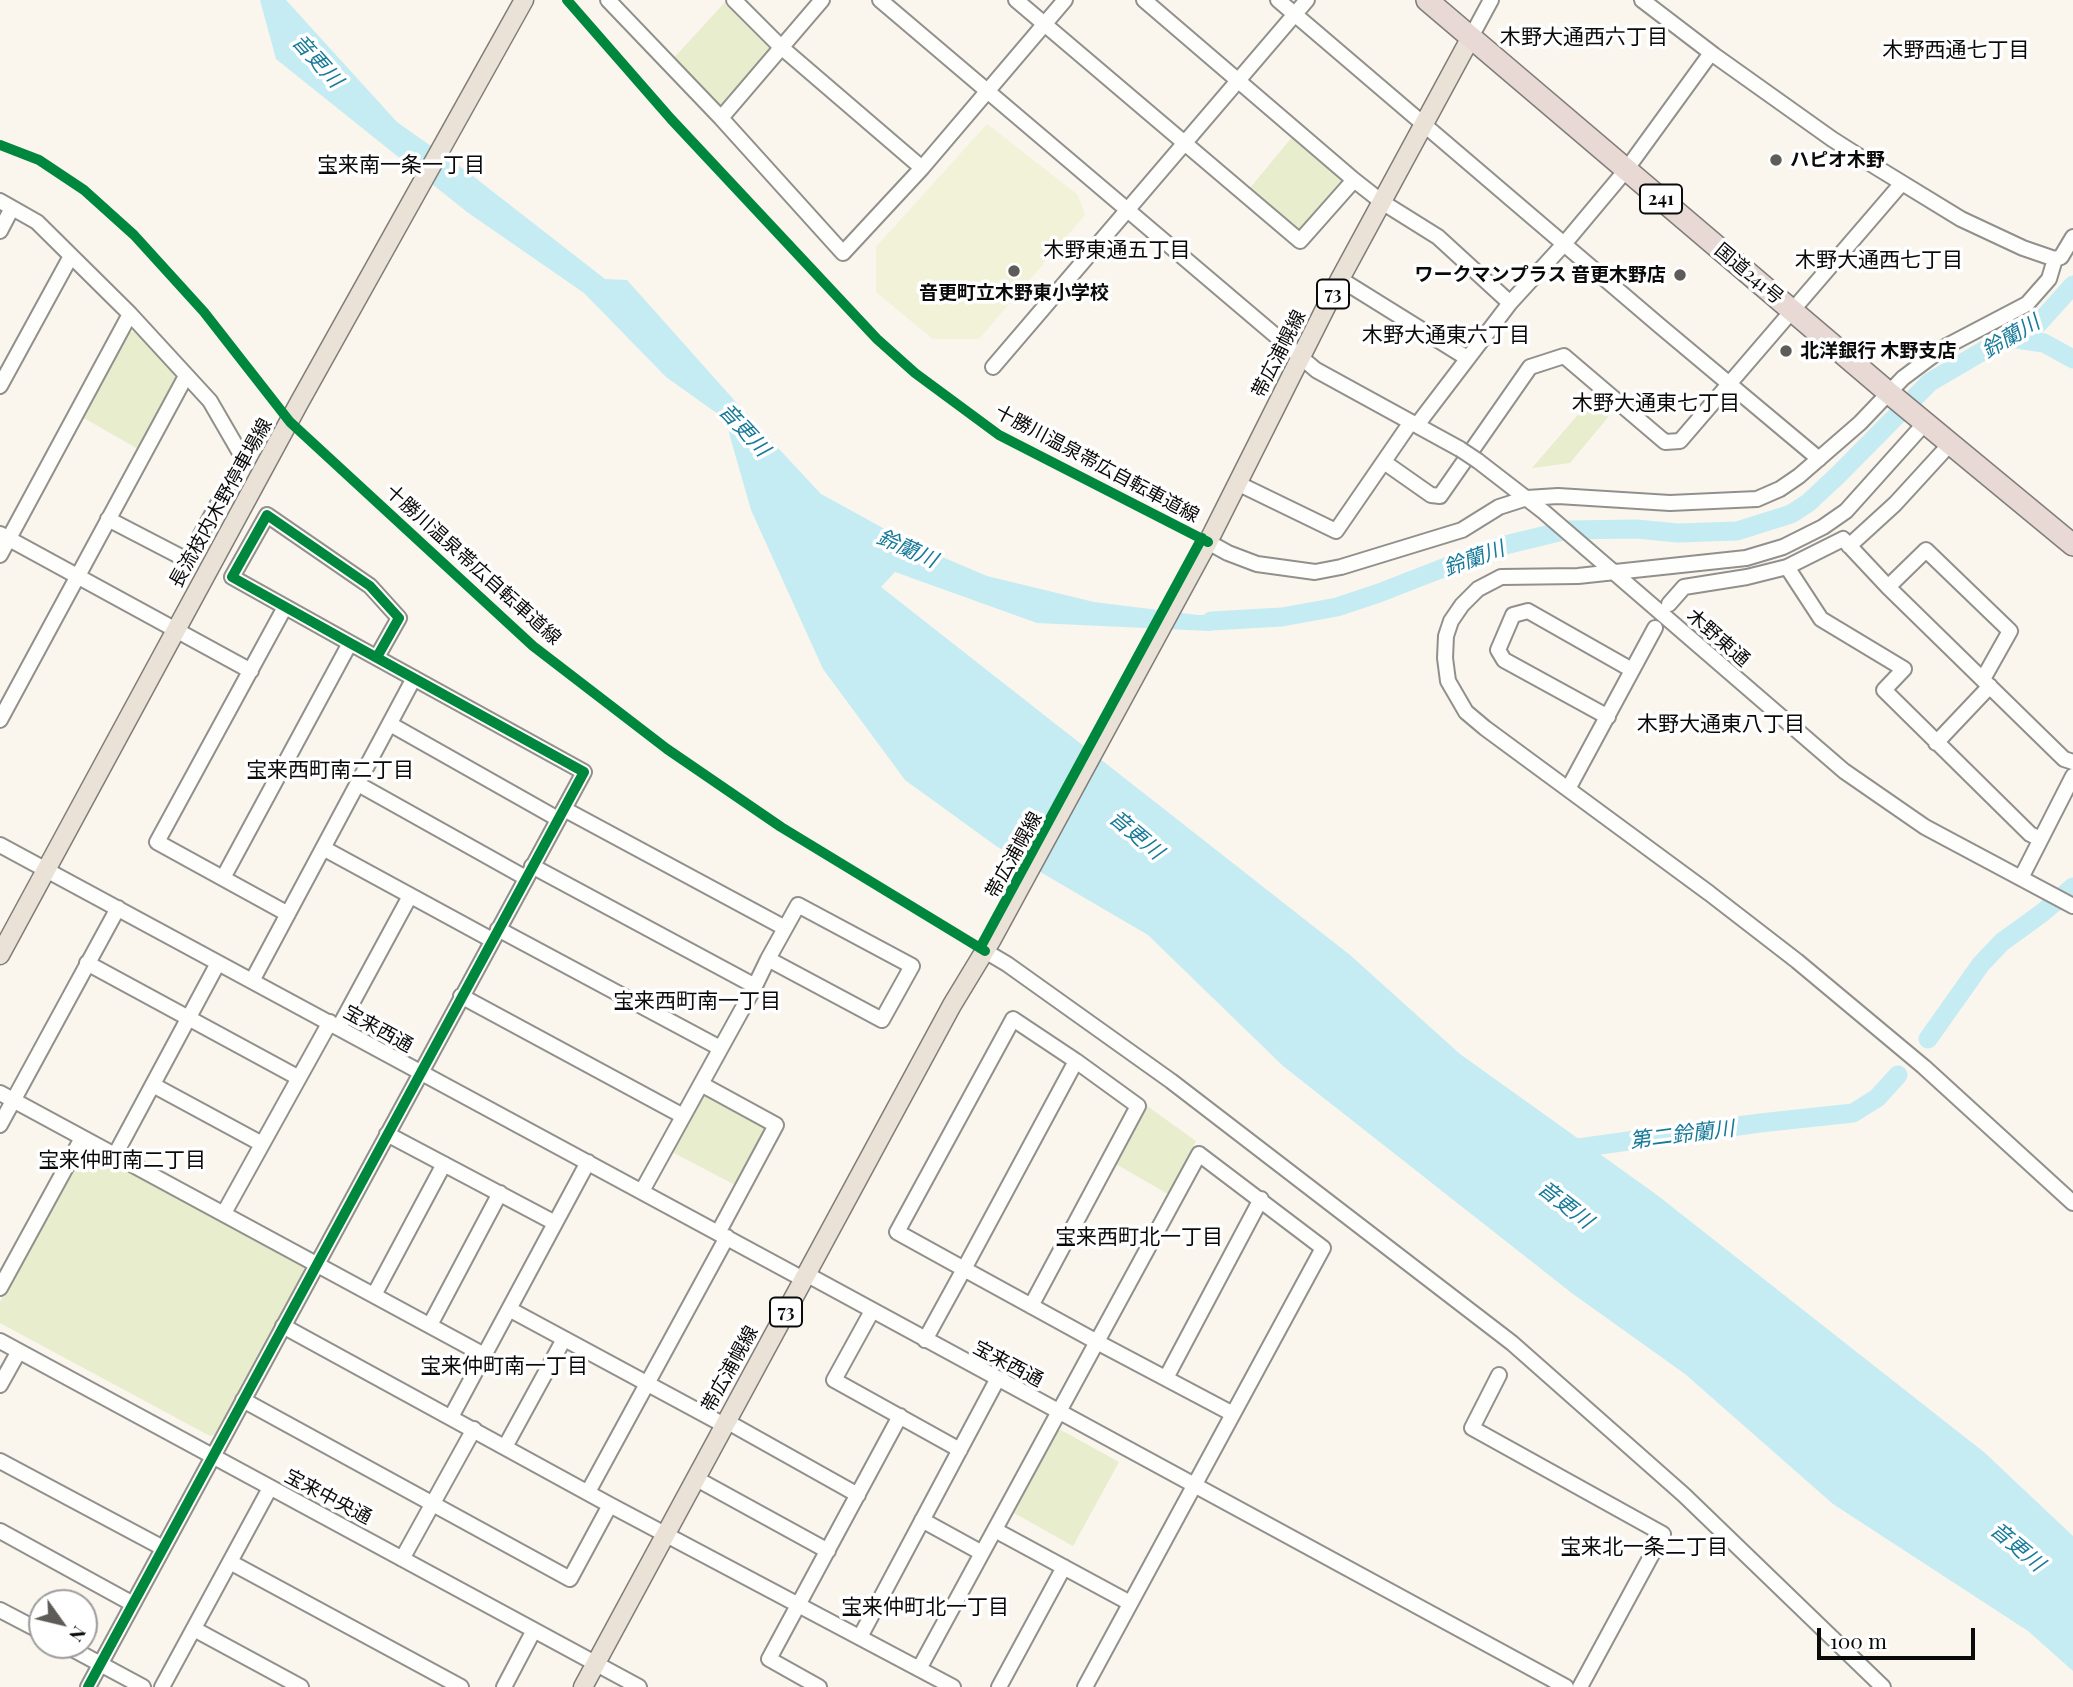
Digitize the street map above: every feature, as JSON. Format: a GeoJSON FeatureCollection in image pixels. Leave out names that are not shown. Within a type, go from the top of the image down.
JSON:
{"type":"FeatureCollection","features":[{"type":"Feature","properties":{"kind":"highway","name":"国道241号"},"geometry":{"type":"LineString","coordinates":[[1427,0],[1892,396],[2073,545]]}},
{"type":"Feature","properties":{"kind":"main road","name":"長流枝内木野停車場線"},"geometry":{"type":"LineString","coordinates":[[0,955],[299,403],[524,0]]}},
{"type":"Feature","properties":{"kind":"main road","name":"帯広浦幌線"},"geometry":{"type":"LineString","coordinates":[[583,1687],[952,1006],[989,945],[1205,548],[1340,279],[1471,37]]}},
{"type":"Feature","properties":{"kind":"street"},"geometry":{"type":"LineString","coordinates":[[608,0],[721,118],[843,253],[922,168],[1065,0]]}},
{"type":"Feature","properties":{"kind":"street"},"geometry":{"type":"LineString","coordinates":[[734,0],[781,47],[922,168]]}},
{"type":"Feature","properties":{"kind":"street"},"geometry":{"type":"LineString","coordinates":[[721,118],[822,0]]}},
{"type":"Feature","properties":{"kind":"street","name":"木野東通"},"geometry":{"type":"LineString","coordinates":[[880,0],[1300,358],[1316,370],[1460,449],[1527,498],[1844,771],[1925,827],[2064,901]]}},
{"type":"Feature","properties":{"kind":"street"},"geometry":{"type":"LineString","coordinates":[[1016,0],[1300,241],[1354,180]]}},
{"type":"Feature","properties":{"kind":"street"},"geometry":{"type":"LineString","coordinates":[[1144,0],[1354,180],[1382,202],[1438,237],[1510,303]]}},
{"type":"Feature","properties":{"kind":"street"},"geometry":{"type":"LineString","coordinates":[[1278,0],[1819,459]]}},
{"type":"Feature","properties":{"kind":"street"},"geometry":{"type":"LineString","coordinates":[[993,367],[1307,0]]}},
{"type":"Feature","properties":{"kind":"street"},"geometry":{"type":"LineString","coordinates":[[1471,37],[1491,0]]}},
{"type":"Feature","properties":{"kind":"street"},"geometry":{"type":"LineString","coordinates":[[1642,0],[1832,139],[1961,219],[2023,248],[2055,259],[2061,257],[2073,237]]}},
{"type":"Feature","properties":{"kind":"street"},"geometry":{"type":"LineString","coordinates":[[1237,484],[1336,531],[1384,462],[1510,303],[1626,170],[1711,53]]}},
{"type":"Feature","properties":{"kind":"street"},"geometry":{"type":"LineString","coordinates":[[1384,462],[1431,495],[1440,496],[1530,367],[1564,356],[1665,442],[1681,441],[1902,183]]}},
{"type":"Feature","properties":{"kind":"street"},"geometry":{"type":"LineString","coordinates":[[0,231],[6,205],[37,222],[130,314],[210,401],[243,458],[187,560],[108,519]]}},
{"type":"Feature","properties":{"kind":"street"},"geometry":{"type":"LineString","coordinates":[[0,386],[71,256]]}},
{"type":"Feature","properties":{"kind":"street"},"geometry":{"type":"LineString","coordinates":[[1205,548],[1257,564],[1315,572],[1341,567],[1462,530],[1499,507],[1527,498],[1558,496],[1670,503],[1738,502],[1757,499],[1780,489],[1819,459],[1892,396],[1903,378],[1943,348],[2027,304],[2049,279],[2055,259]]}},
{"type":"Feature","properties":{"kind":"street"},"geometry":{"type":"LineString","coordinates":[[1340,279],[1467,358]]}},
{"type":"Feature","properties":{"kind":"street"},"geometry":{"type":"LineString","coordinates":[[0,555],[4,536],[130,314]]}},
{"type":"Feature","properties":{"kind":"street"},"geometry":{"type":"LineString","coordinates":[[0,720],[186,376]]}},
{"type":"Feature","properties":{"kind":"street"},"geometry":{"type":"LineString","coordinates":[[1922,421],[1846,511],[1803,538],[1746,558],[1578,576],[1501,577],[1478,589],[1451,621],[1445,658],[1448,681],[1466,712],[1485,728],[1709,892],[1797,961],[1924,1067],[2073,1203]]}},
{"type":"Feature","properties":{"kind":"street"},"geometry":{"type":"LineString","coordinates":[[1849,546],[1895,504],[1950,444]]}},
{"type":"Feature","properties":{"kind":"street"},"geometry":{"type":"LineString","coordinates":[[88,1687],[584,772],[232,577],[267,515],[370,586],[398,618],[377,657]]}},
{"type":"Feature","properties":{"kind":"street"},"geometry":{"type":"LineString","coordinates":[[4,536],[251,671]]}},
{"type":"Feature","properties":{"kind":"street"},"geometry":{"type":"LineString","coordinates":[[1669,604],[1684,587],[1747,578],[1787,567],[1843,539],[1888,587],[2064,759],[2073,762]]}},
{"type":"Feature","properties":{"kind":"street"},"geometry":{"type":"LineString","coordinates":[[1888,587],[1926,550],[2010,631],[1987,683],[1936,743]]}},
{"type":"Feature","properties":{"kind":"street"},"geometry":{"type":"LineString","coordinates":[[1787,567],[1821,618],[1904,669],[1884,690],[2030,834],[2040,839]]}},
{"type":"Feature","properties":{"kind":"street"},"geometry":{"type":"LineString","coordinates":[[285,607],[157,842],[288,914]]}},
{"type":"Feature","properties":{"kind":"street"},"geometry":{"type":"LineString","coordinates":[[1608,717],[1504,660],[1498,650],[1513,615],[1528,611],[1632,670]]}},
{"type":"Feature","properties":{"kind":"street"},"geometry":{"type":"LineString","coordinates":[[1568,789],[1655,628]]}},
{"type":"Feature","properties":{"kind":"street"},"geometry":{"type":"LineString","coordinates":[[223,878],[350,643]]}},
{"type":"Feature","properties":{"kind":"street"},"geometry":{"type":"LineString","coordinates":[[252,981],[414,678]]}},
{"type":"Feature","properties":{"kind":"street"},"geometry":{"type":"LineString","coordinates":[[390,724],[785,928]]}},
{"type":"Feature","properties":{"kind":"street"},"geometry":{"type":"LineString","coordinates":[[2021,877],[2073,776]]}},
{"type":"Feature","properties":{"kind":"street"},"geometry":{"type":"LineString","coordinates":[[358,784],[755,986]]}},
{"type":"Feature","properties":{"kind":"street","name":"宝来西通"},"geometry":{"type":"LineString","coordinates":[[0,845],[722,1235],[872,1311],[1566,1687]]}},
{"type":"Feature","properties":{"kind":"street"},"geometry":{"type":"LineString","coordinates":[[323,848],[410,896],[495,935],[720,1048]]}},
{"type":"Feature","properties":{"kind":"street"},"geometry":{"type":"LineString","coordinates":[[224,1213],[299,1077],[334,1025],[410,896]]}},
{"type":"Feature","properties":{"kind":"street"},"geometry":{"type":"LineString","coordinates":[[642,1191],[755,986],[768,959],[798,905],[912,966],[882,1020],[768,959]]}},
{"type":"Feature","properties":{"kind":"street"},"geometry":{"type":"LineString","coordinates":[[0,1125],[7,1096],[88,963],[118,908]]}},
{"type":"Feature","properties":{"kind":"street"},"geometry":{"type":"LineString","coordinates":[[989,945],[1007,964],[1171,1081],[1512,1343],[1684,1495],[1883,1687]]}},
{"type":"Feature","properties":{"kind":"street"},"geometry":{"type":"LineString","coordinates":[[88,963],[299,1077]]}},
{"type":"Feature","properties":{"kind":"street"},"geometry":{"type":"LineString","coordinates":[[116,1154],[218,963]]}},
{"type":"Feature","properties":{"kind":"street"},"geometry":{"type":"LineString","coordinates":[[461,996],[683,1116]]}},
{"type":"Feature","properties":{"kind":"street"},"geometry":{"type":"LineString","coordinates":[[1031,1306],[1138,1106],[1013,1019],[897,1232],[1031,1306],[1097,1342],[1233,1414]]}},
{"type":"Feature","properties":{"kind":"street"},"geometry":{"type":"LineString","coordinates":[[925,1340],[1076,1061]]}},
{"type":"Feature","properties":{"kind":"street"},"geometry":{"type":"LineString","coordinates":[[588,1492],[648,1384],[776,1125],[701,1084]]}},
{"type":"Feature","properties":{"kind":"street"},"geometry":{"type":"LineString","coordinates":[[153,1085],[262,1144]]}},
{"type":"Feature","properties":{"kind":"street"},"geometry":{"type":"LineString","coordinates":[[7,1096],[484,1355]]}},
{"type":"Feature","properties":{"kind":"street"},"geometry":{"type":"LineString","coordinates":[[387,1134],[555,1223]]}},
{"type":"Feature","properties":{"kind":"street"},"geometry":{"type":"LineString","coordinates":[[0,1288],[82,1138]]}},
{"type":"Feature","properties":{"kind":"street"},"geometry":{"type":"LineString","coordinates":[[919,1669],[1199,1154],[1323,1248],[1085,1687]]}},
{"type":"Feature","properties":{"kind":"street"},"geometry":{"type":"LineString","coordinates":[[450,1416],[588,1162]]}},
{"type":"Feature","properties":{"kind":"street"},"geometry":{"type":"LineString","coordinates":[[374,1295],[444,1164]]}},
{"type":"Feature","properties":{"kind":"street"},"geometry":{"type":"LineString","coordinates":[[430,1325],[500,1194]]}},
{"type":"Feature","properties":{"kind":"street"},"geometry":{"type":"LineString","coordinates":[[1166,1378],[1261,1199]]}},
{"type":"Feature","properties":{"kind":"street"},"geometry":{"type":"LineString","coordinates":[[509,1309],[858,1495]]}},
{"type":"Feature","properties":{"kind":"street"},"geometry":{"type":"LineString","coordinates":[[872,1311],[834,1380],[960,1450]]}},
{"type":"Feature","properties":{"kind":"street"},"geometry":{"type":"LineString","coordinates":[[283,1326],[610,1505],[953,1687]]}},
{"type":"Feature","properties":{"kind":"street"},"geometry":{"type":"LineString","coordinates":[[505,1447],[564,1339]]}},
{"type":"Feature","properties":{"kind":"street","name":"宝来中央通"},"geometry":{"type":"LineString","coordinates":[[0,1341],[639,1687]]}},
{"type":"Feature","properties":{"kind":"street"},"geometry":{"type":"LineString","coordinates":[[0,1385],[19,1351]]}},
{"type":"Feature","properties":{"kind":"street"},"geometry":{"type":"LineString","coordinates":[[1499,1375],[1472,1428],[1663,1534],[1580,1687]]}},
{"type":"Feature","properties":{"kind":"street"},"geometry":{"type":"LineString","coordinates":[[860,1637],[997,1380]]}},
{"type":"Feature","properties":{"kind":"street"},"geometry":{"type":"LineString","coordinates":[[243,1401],[570,1578],[610,1505]]}},
{"type":"Feature","properties":{"kind":"street"},"geometry":{"type":"LineString","coordinates":[[819,1687],[769,1659],[900,1416]]}},
{"type":"Feature","properties":{"kind":"street"},"geometry":{"type":"LineString","coordinates":[[402,1559],[474,1429]]}},
{"type":"Feature","properties":{"kind":"street"},"geometry":{"type":"LineString","coordinates":[[0,1461],[163,1548]]}},
{"type":"Feature","properties":{"kind":"street"},"geometry":{"type":"LineString","coordinates":[[695,1478],[828,1551]]}},
{"type":"Feature","properties":{"kind":"street"},"geometry":{"type":"LineString","coordinates":[[162,1687],[270,1488]]}},
{"type":"Feature","properties":{"kind":"street"},"geometry":{"type":"LineString","coordinates":[[922,1520],[982,1553]]}},
{"type":"Feature","properties":{"kind":"street"},"geometry":{"type":"LineString","coordinates":[[995,1530],[1130,1603]]}},
{"type":"Feature","properties":{"kind":"street"},"geometry":{"type":"LineString","coordinates":[[0,1531],[133,1604]]}},
{"type":"Feature","properties":{"kind":"street"},"geometry":{"type":"LineString","coordinates":[[230,1562],[461,1687]]}},
{"type":"Feature","properties":{"kind":"street"},"geometry":{"type":"LineString","coordinates":[[999,1687],[1064,1567]]}},
{"type":"Feature","properties":{"kind":"street"},"geometry":{"type":"LineString","coordinates":[[0,1610],[28,1625]]}},
{"type":"Feature","properties":{"kind":"street"},"geometry":{"type":"LineString","coordinates":[[194,1629],[301,1687]]}},
{"type":"Feature","properties":{"kind":"street"},"geometry":{"type":"LineString","coordinates":[[504,1687],[534,1630]]}},
{"type":"Feature","properties":{"kind":"street"},"geometry":{"type":"LineString","coordinates":[[92,1659],[143,1687]]}},
{"type":"Feature","properties":{"kind":"green space"},"geometry":{"type":"Polygon","coordinates":[[[727,0],[770,44],[770,53],[723,107],[716,106],[671,61],[727,0]]]}},
{"type":"Feature","properties":{"kind":"green space"},"geometry":{"type":"Polygon","coordinates":[[[987,124],[1078,195],[1085,215],[979,339],[933,339],[876,292],[876,247],[987,124]]]}},
{"type":"Feature","properties":{"kind":"green space"},"geometry":{"type":"Polygon","coordinates":[[[1293,136],[1343,177],[1342,185],[1305,228],[1298,230],[1250,188],[1293,136]]]}},
{"type":"Feature","properties":{"kind":"green space"},"geometry":{"type":"Polygon","coordinates":[[[137,331],[174,372],[176,380],[138,449],[82,417],[127,333],[137,331]]]}},
{"type":"Feature","properties":{"kind":"green space"},"geometry":{"type":"Polygon","coordinates":[[[1595,395],[1614,410],[1570,463],[1532,468],[1595,395]]]}},
{"type":"Feature","properties":{"kind":"green space"},"geometry":{"type":"Polygon","coordinates":[[[708,1094],[763,1125],[766,1134],[737,1186],[672,1152],[702,1096],[708,1094]]]}},
{"type":"Feature","properties":{"kind":"green space"},"geometry":{"type":"Polygon","coordinates":[[[1147,1106],[1196,1141],[1168,1194],[1114,1163],[1147,1106]]]}},
{"type":"Feature","properties":{"kind":"green space"},"geometry":{"type":"Polygon","coordinates":[[[90,1149],[303,1264],[306,1270],[219,1433],[210,1436],[0,1323],[0,1302],[82,1151],[90,1149]]]}},
{"type":"Feature","properties":{"kind":"green space"},"geometry":{"type":"Polygon","coordinates":[[[1061,1430],[1119,1462],[1073,1546],[1014,1513],[1056,1432],[1061,1430]]]}},
{"type":"Feature","properties":{"kind":"water","name":"音更川"},"geometry":{"type":"Polygon","coordinates":[[[260,0],[286,0],[397,122],[469,173],[605,279],[627,280],[821,494],[914,545],[987,576],[1094,602],[1198,615],[1233,615],[1239,622],[1209,631],[1037,623],[895,572],[881,587],[1350,955],[1460,1054],[1657,1195],[1985,1453],[2073,1536],[2073,1671],[2028,1631],[1833,1504],[1685,1374],[1573,1294],[1283,1066],[1148,935],[996,846],[905,780],[823,669],[751,510],[725,419],[666,377],[584,293],[467,212],[276,59],[260,0]]]}},
{"type":"Feature","properties":{"kind":"waterway","name":"鈴蘭川"},"geometry":{"type":"LineString","coordinates":[[1211,621],[1282,617],[1337,607],[1497,547],[1567,530],[1636,529],[1678,533],[1737,531],[1791,514],[1808,503],[1837,476],[1930,382],[1995,344],[2038,324],[2073,285]]}},
{"type":"Feature","properties":{"kind":"waterway","name":"第二鈴蘭川"},"geometry":{"type":"LineString","coordinates":[[2009,338],[2044,343],[2073,359]]}},
{"type":"Feature","properties":{"kind":"waterway","name":"第二鈴蘭川"},"geometry":{"type":"LineString","coordinates":[[1928,1039],[1981,964],[2002,942],[2073,887]]}},
{"type":"Feature","properties":{"kind":"waterway","name":"第二鈴蘭川"},"geometry":{"type":"LineString","coordinates":[[1563,1150],[1853,1113],[1877,1098],[1898,1075]]}},
{"type":"Feature","properties":{"kind":"cycle path","name":"十勝川温泉帯広自転車道線"},"geometry":{"type":"LineString","coordinates":[[567,0],[671,119],[877,339],[915,373],[999,435],[1208,542]]}},
{"type":"Feature","properties":{"kind":"cycle path","name":"十勝川温泉帯広自転車道線"},"geometry":{"type":"LineString","coordinates":[[0,145],[39,160],[84,190],[134,235],[204,312],[290,422],[533,646],[667,749],[781,827],[985,951]]}},
{"type":"Feature","properties":{"kind":"cycle path"},"geometry":{"type":"LineString","coordinates":[[88,1687],[584,772],[232,577],[267,515],[370,586],[399,618],[377,657]]}},
{"type":"Feature","properties":{"kind":"cycle path"},"geometry":{"type":"LineString","coordinates":[[980,948],[1202,538]]}},
{"type":"Feature","properties":{"kind":"place","name":"ハピオ木野"},"geometry":{"type":"Point","coordinates":[1776,160]}},
{"type":"Feature","properties":{"kind":"place","name":"音更町立木野東小学校"},"geometry":{"type":"Point","coordinates":[1014,271]}},
{"type":"Feature","properties":{"kind":"place","name":"ワークマンプラス 音更木野店"},"geometry":{"type":"Point","coordinates":[1680,275]}},
{"type":"Feature","properties":{"kind":"place","name":"北洋銀行 木野支店"},"geometry":{"type":"Point","coordinates":[1786,351]}},
{"type":"Feature","properties":{"kind":"district","name":"木野大通西六丁目"},"geometry":{"type":"Point","coordinates":[1584,37]}},
{"type":"Feature","properties":{"kind":"district","name":"木野西通七丁目"},"geometry":{"type":"Point","coordinates":[1956,50]}},
{"type":"Feature","properties":{"kind":"district","name":"宝来南一条一丁目"},"geometry":{"type":"Point","coordinates":[401,165]}},
{"type":"Feature","properties":{"kind":"district","name":"木野東通五丁目"},"geometry":{"type":"Point","coordinates":[1117,250]}},
{"type":"Feature","properties":{"kind":"district","name":"木野大通西七丁目"},"geometry":{"type":"Point","coordinates":[1879,260]}},
{"type":"Feature","properties":{"kind":"district","name":"木野大通東六丁目"},"geometry":{"type":"Point","coordinates":[1446,335]}},
{"type":"Feature","properties":{"kind":"district","name":"木野大通東七丁目"},"geometry":{"type":"Point","coordinates":[1656,403]}},
{"type":"Feature","properties":{"kind":"district","name":"木野大通東八丁目"},"geometry":{"type":"Point","coordinates":[1721,724]}},
{"type":"Feature","properties":{"kind":"district","name":"宝来西町南二丁目"},"geometry":{"type":"Point","coordinates":[330,770]}},
{"type":"Feature","properties":{"kind":"district","name":"宝来西町南一丁目"},"geometry":{"type":"Point","coordinates":[697,1001]}},
{"type":"Feature","properties":{"kind":"district","name":"宝来仲町南二丁目"},"geometry":{"type":"Point","coordinates":[122,1160]}},
{"type":"Feature","properties":{"kind":"district","name":"宝来西町北一丁目"},"geometry":{"type":"Point","coordinates":[1139,1237]}},
{"type":"Feature","properties":{"kind":"district","name":"宝来仲町南一丁目"},"geometry":{"type":"Point","coordinates":[504,1366]}},
{"type":"Feature","properties":{"kind":"district","name":"宝来北一条二丁目"},"geometry":{"type":"Point","coordinates":[1644,1547]}},
{"type":"Feature","properties":{"kind":"district","name":"宝来仲町北一丁目"},"geometry":{"type":"Point","coordinates":[925,1607]}}]}
